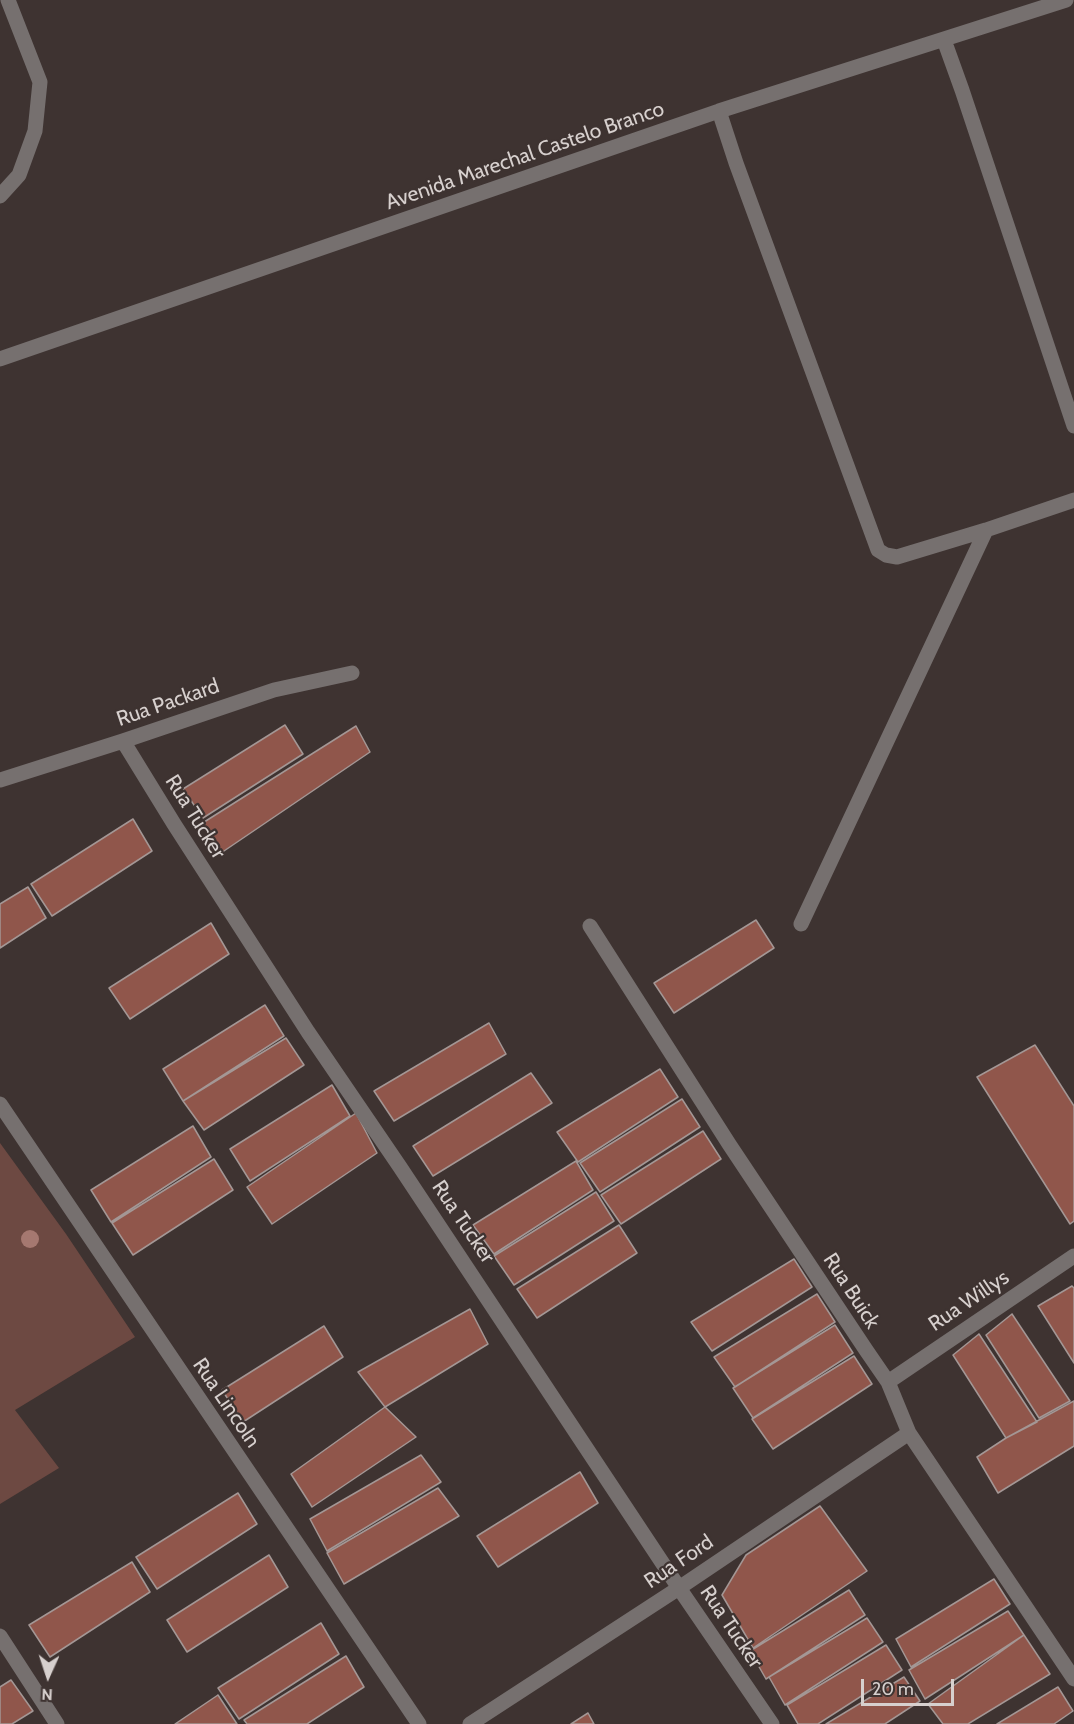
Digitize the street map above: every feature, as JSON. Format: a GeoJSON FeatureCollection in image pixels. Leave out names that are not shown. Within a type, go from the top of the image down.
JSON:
{"type":"FeatureCollection","features":[{"type":"Feature","properties":{"kind":"street"},"geometry":{"type":"LineString","coordinates":[[0,196],[19,175],[35,131],[40,82],[8,0]]}},
{"type":"Feature","properties":{"kind":"street","name":"Avenida Marechal Castelo Branco"},"geometry":{"type":"LineString","coordinates":[[0,359],[719,111],[1066,0]]}},
{"type":"Feature","properties":{"kind":"street"},"geometry":{"type":"LineString","coordinates":[[944,40],[1074,426]]}},
{"type":"Feature","properties":{"kind":"street"},"geometry":{"type":"LineString","coordinates":[[719,111],[878,550],[886,555],[897,556],[986,530],[1074,500]]}},
{"type":"Feature","properties":{"kind":"street"},"geometry":{"type":"LineString","coordinates":[[801,924],[986,530]]}},
{"type":"Feature","properties":{"kind":"street","name":"Rua Packard"},"geometry":{"type":"LineString","coordinates":[[0,780],[274,690],[352,673]]}},
{"type":"Feature","properties":{"kind":"street","name":"Rua Tucker"},"geometry":{"type":"LineString","coordinates":[[123,741],[308,1032],[772,1724]]}},
{"type":"Feature","properties":{"kind":"street","name":"Rua Buick"},"geometry":{"type":"LineString","coordinates":[[590,926],[729,1144],[888,1382],[909,1433],[1074,1679]]}},
{"type":"Feature","properties":{"kind":"street","name":"Rua Lincoln"},"geometry":{"type":"LineString","coordinates":[[0,1104],[419,1724]]}},
{"type":"Feature","properties":{"kind":"street","name":"Rua Willys"},"geometry":{"type":"LineString","coordinates":[[888,1382],[1074,1256]]}},
{"type":"Feature","properties":{"kind":"street","name":"Rua Ford"},"geometry":{"type":"LineString","coordinates":[[470,1724],[679,1588],[909,1433]]}},
{"type":"Feature","properties":{"kind":"street"},"geometry":{"type":"LineString","coordinates":[[0,1636],[57,1724]]}},
{"type":"Feature","properties":{"kind":"shaded area"},"geometry":{"type":"Polygon","coordinates":[[[0,1143],[66,1234],[135,1337],[15,1410],[59,1468],[0,1504],[0,1143]]]}},
{"type":"Feature","properties":{"kind":"building"},"geometry":{"type":"Polygon","coordinates":[[[285,725],[303,754],[203,818],[183,789],[285,725]]]}},
{"type":"Feature","properties":{"kind":"building"},"geometry":{"type":"Polygon","coordinates":[[[356,726],[370,752],[221,853],[201,824],[356,726]]]}},
{"type":"Feature","properties":{"kind":"building"},"geometry":{"type":"Polygon","coordinates":[[[133,819],[152,851],[52,916],[31,884],[133,819]]]}},
{"type":"Feature","properties":{"kind":"building"},"geometry":{"type":"Polygon","coordinates":[[[28,887],[46,918],[0,948],[0,904],[28,887]]]}},
{"type":"Feature","properties":{"kind":"building"},"geometry":{"type":"Polygon","coordinates":[[[756,920],[774,948],[674,1013],[654,983],[756,920]]]}},
{"type":"Feature","properties":{"kind":"building"},"geometry":{"type":"Polygon","coordinates":[[[211,923],[229,954],[130,1019],[109,988],[211,923]]]}},
{"type":"Feature","properties":{"kind":"building"},"geometry":{"type":"Polygon","coordinates":[[[265,1005],[284,1036],[183,1101],[163,1069],[265,1005]]]}},
{"type":"Feature","properties":{"kind":"building"},"geometry":{"type":"Polygon","coordinates":[[[489,1023],[506,1054],[394,1121],[374,1091],[489,1023]]]}},
{"type":"Feature","properties":{"kind":"building"},"geometry":{"type":"Polygon","coordinates":[[[286,1038],[304,1065],[204,1130],[183,1101],[286,1038]]]}},
{"type":"Feature","properties":{"kind":"building"},"geometry":{"type":"Polygon","coordinates":[[[1035,1045],[1074,1106],[1074,1221],[1070,1224],[977,1077],[1035,1045]]]}},
{"type":"Feature","properties":{"kind":"building"},"geometry":{"type":"Polygon","coordinates":[[[660,1069],[678,1097],[578,1162],[557,1132],[660,1069]]]}},
{"type":"Feature","properties":{"kind":"building"},"geometry":{"type":"Polygon","coordinates":[[[531,1073],[552,1103],[433,1176],[413,1146],[531,1073]]]}},
{"type":"Feature","properties":{"kind":"building"},"geometry":{"type":"Polygon","coordinates":[[[332,1085],[350,1116],[250,1181],[230,1149],[332,1085]]]}},
{"type":"Feature","properties":{"kind":"building"},"geometry":{"type":"Polygon","coordinates":[[[682,1099],[700,1127],[600,1192],[580,1163],[682,1099]]]}},
{"type":"Feature","properties":{"kind":"building"},"geometry":{"type":"Polygon","coordinates":[[[356,1113],[377,1153],[272,1224],[247,1187],[356,1113]]]}},
{"type":"Feature","properties":{"kind":"building"},"geometry":{"type":"Polygon","coordinates":[[[193,1126],[211,1157],[111,1222],[91,1190],[193,1126]]]}},
{"type":"Feature","properties":{"kind":"building"},"geometry":{"type":"Polygon","coordinates":[[[703,1131],[721,1159],[621,1224],[601,1195],[703,1131]]]}},
{"type":"Feature","properties":{"kind":"building"},"geometry":{"type":"Polygon","coordinates":[[[214,1159],[233,1190],[133,1255],[112,1223],[214,1159]]]}},
{"type":"Feature","properties":{"kind":"building"},"geometry":{"type":"Polygon","coordinates":[[[576,1161],[593,1190],[494,1254],[473,1225],[576,1161]]]}},
{"type":"Feature","properties":{"kind":"building"},"geometry":{"type":"Polygon","coordinates":[[[596,1192],[614,1221],[514,1285],[494,1256],[596,1192]]]}},
{"type":"Feature","properties":{"kind":"building"},"geometry":{"type":"Polygon","coordinates":[[[619,1225],[637,1253],[537,1318],[517,1289],[619,1225]]]}},
{"type":"Feature","properties":{"kind":"building"},"geometry":{"type":"Polygon","coordinates":[[[794,1259],[812,1287],[712,1351],[691,1322],[794,1259]]]}},
{"type":"Feature","properties":{"kind":"building"},"geometry":{"type":"Polygon","coordinates":[[[1072,1286],[1074,1288],[1074,1363],[1038,1306],[1072,1286]]]}},
{"type":"Feature","properties":{"kind":"building"},"geometry":{"type":"Polygon","coordinates":[[[817,1294],[835,1322],[735,1387],[714,1357],[817,1294]]]}},
{"type":"Feature","properties":{"kind":"building"},"geometry":{"type":"Polygon","coordinates":[[[470,1309],[488,1344],[385,1407],[358,1372],[470,1309]]]}},
{"type":"Feature","properties":{"kind":"building"},"geometry":{"type":"Polygon","coordinates":[[[1012,1314],[1070,1401],[1039,1418],[986,1335],[1012,1314]]]}},
{"type":"Feature","properties":{"kind":"building"},"geometry":{"type":"Polygon","coordinates":[[[835,1325],[853,1353],[753,1418],[733,1388],[835,1325]]]}},
{"type":"Feature","properties":{"kind":"building"},"geometry":{"type":"Polygon","coordinates":[[[324,1326],[343,1357],[243,1422],[222,1390],[324,1326]]]}},
{"type":"Feature","properties":{"kind":"building"},"geometry":{"type":"Polygon","coordinates":[[[979,1334],[1037,1422],[1006,1438],[953,1355],[979,1334]]]}},
{"type":"Feature","properties":{"kind":"building"},"geometry":{"type":"Polygon","coordinates":[[[854,1356],[872,1384],[773,1449],[752,1419],[854,1356]]]}},
{"type":"Feature","properties":{"kind":"building"},"geometry":{"type":"Polygon","coordinates":[[[1074,1401],[1074,1446],[998,1493],[977,1457],[1006,1438],[1074,1401]]]}},
{"type":"Feature","properties":{"kind":"building"},"geometry":{"type":"Polygon","coordinates":[[[385,1407],[416,1437],[312,1507],[291,1474],[385,1407]]]}},
{"type":"Feature","properties":{"kind":"building"},"geometry":{"type":"Polygon","coordinates":[[[421,1455],[441,1482],[327,1551],[310,1519],[421,1455]]]}},
{"type":"Feature","properties":{"kind":"building"},"geometry":{"type":"Polygon","coordinates":[[[580,1472],[598,1503],[498,1567],[477,1536],[580,1472]]]}},
{"type":"Feature","properties":{"kind":"building"},"geometry":{"type":"Polygon","coordinates":[[[438,1488],[459,1516],[344,1584],[327,1553],[438,1488]]]}},
{"type":"Feature","properties":{"kind":"building"},"geometry":{"type":"Polygon","coordinates":[[[238,1493],[257,1524],[157,1589],[136,1557],[238,1493]]]}},
{"type":"Feature","properties":{"kind":"building"},"geometry":{"type":"Polygon","coordinates":[[[820,1506],[867,1571],[753,1648],[722,1595],[746,1555],[820,1506]]]}},
{"type":"Feature","properties":{"kind":"building"},"geometry":{"type":"Polygon","coordinates":[[[269,1555],[288,1587],[187,1652],[167,1620],[269,1555]]]}},
{"type":"Feature","properties":{"kind":"building"},"geometry":{"type":"Polygon","coordinates":[[[132,1562],[150,1592],[50,1657],[29,1625],[132,1562]]]}},
{"type":"Feature","properties":{"kind":"building"},"geometry":{"type":"Polygon","coordinates":[[[994,1579],[1010,1604],[911,1667],[896,1639],[994,1579]]]}},
{"type":"Feature","properties":{"kind":"building"},"geometry":{"type":"Polygon","coordinates":[[[849,1590],[865,1615],[766,1679],[750,1651],[849,1590]]]}},
{"type":"Feature","properties":{"kind":"building"},"geometry":{"type":"Polygon","coordinates":[[[1008,1611],[1024,1635],[925,1699],[909,1670],[1008,1611]]]}},
{"type":"Feature","properties":{"kind":"building"},"geometry":{"type":"Polygon","coordinates":[[[867,1618],[883,1642],[785,1705],[769,1677],[867,1618]]]}},
{"type":"Feature","properties":{"kind":"building"},"geometry":{"type":"Polygon","coordinates":[[[321,1623],[339,1654],[239,1719],[218,1688],[321,1623]]]}},
{"type":"Feature","properties":{"kind":"building"},"geometry":{"type":"Polygon","coordinates":[[[1024,1635],[1050,1674],[968,1724],[943,1724],[928,1704],[1024,1635]]]}},
{"type":"Feature","properties":{"kind":"building"},"geometry":{"type":"Polygon","coordinates":[[[886,1645],[902,1670],[818,1724],[798,1724],[787,1705],[886,1645]]]}},
{"type":"Feature","properties":{"kind":"building"},"geometry":{"type":"Polygon","coordinates":[[[346,1656],[364,1687],[307,1724],[247,1724],[244,1720],[346,1656]]]}},
{"type":"Feature","properties":{"kind":"building"},"geometry":{"type":"Polygon","coordinates":[[[904,1677],[920,1701],[885,1724],[826,1724],[904,1677]]]}},
{"type":"Feature","properties":{"kind":"building"},"geometry":{"type":"Polygon","coordinates":[[[11,1680],[33,1711],[12,1724],[0,1724],[0,1687],[11,1680]]]}},
{"type":"Feature","properties":{"kind":"building"},"geometry":{"type":"Polygon","coordinates":[[[1058,1687],[1073,1711],[1054,1724],[997,1724],[1058,1687]]]}},
{"type":"Feature","properties":{"kind":"building"},"geometry":{"type":"Polygon","coordinates":[[[218,1695],[237,1724],[175,1724],[218,1695]]]}},
{"type":"Feature","properties":{"kind":"building"},"geometry":{"type":"Polygon","coordinates":[[[588,1713],[594,1724],[571,1724],[588,1713]]]}}]}
